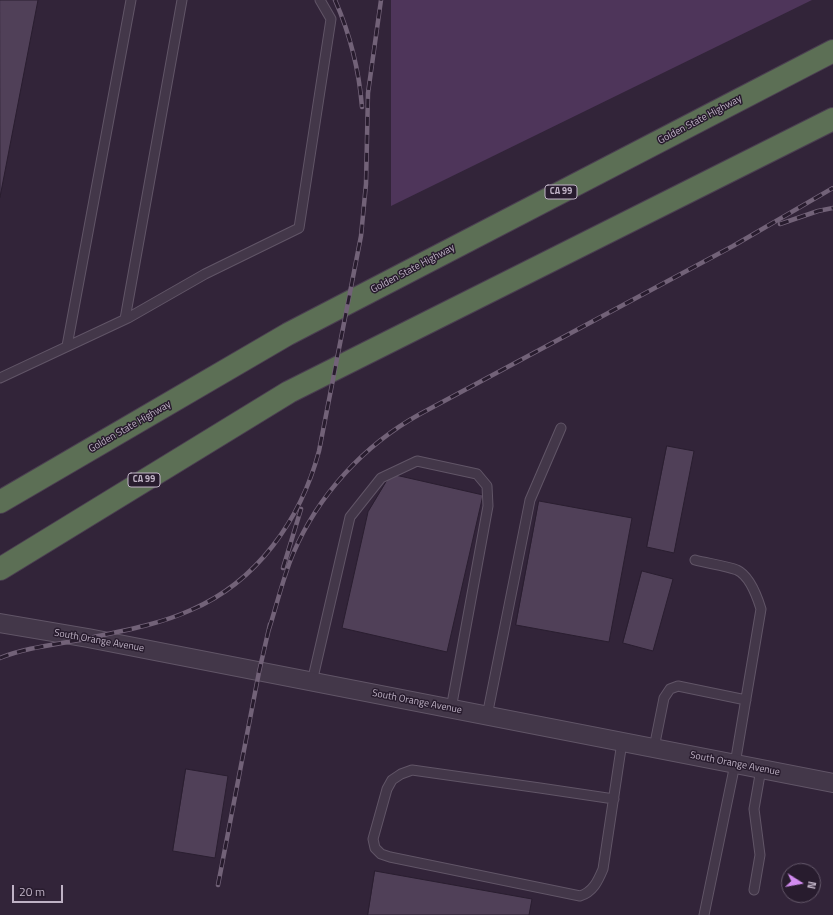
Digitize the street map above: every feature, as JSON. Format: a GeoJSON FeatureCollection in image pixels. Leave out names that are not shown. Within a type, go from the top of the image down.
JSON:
{"type":"FeatureCollection","features":[{"type":"Feature","properties":{"kind":"highway","name":"Golden State Highway"},"geometry":{"type":"LineString","coordinates":[[0,502],[288,334],[833,51]]}},
{"type":"Feature","properties":{"kind":"highway","name":"CA 99"},"geometry":{"type":"LineString","coordinates":[[0,569],[289,392],[833,119]]}},
{"type":"Feature","properties":{"kind":"street","name":"South Orange Avenue"},"geometry":{"type":"LineString","coordinates":[[0,623],[88,638],[833,783]]}},
{"type":"Feature","properties":{"kind":"lane"},"geometry":{"type":"LineString","coordinates":[[67,346],[131,0]]}},
{"type":"Feature","properties":{"kind":"lane"},"geometry":{"type":"LineString","coordinates":[[124,319],[182,0]]}},
{"type":"Feature","properties":{"kind":"lane"},"geometry":{"type":"LineString","coordinates":[[0,378],[124,319],[205,274],[299,228],[331,19],[320,0]]}},
{"type":"Feature","properties":{"kind":"lane"},"geometry":{"type":"LineString","coordinates":[[487,716],[530,500],[561,428]]}},
{"type":"Feature","properties":{"kind":"lane"},"geometry":{"type":"LineString","coordinates":[[312,682],[350,517],[381,478],[417,461],[478,474],[487,486],[488,506],[451,709]]}},
{"type":"Feature","properties":{"kind":"lane"},"geometry":{"type":"LineString","coordinates":[[694,560],[738,571],[749,582],[756,593],[760,609],[735,764],[704,915]]}},
{"type":"Feature","properties":{"kind":"lane"},"geometry":{"type":"LineString","coordinates":[[654,748],[664,698],[670,688],[678,686],[746,700]]}},
{"type":"Feature","properties":{"kind":"lane"},"geometry":{"type":"LineString","coordinates":[[614,799],[412,770],[401,774],[392,780],[387,789],[373,839],[375,848],[382,854],[390,857],[580,896],[586,894],[591,891],[599,880],[603,869],[614,799],[622,742]]}},
{"type":"Feature","properties":{"kind":"lane"},"geometry":{"type":"LineString","coordinates":[[754,890],[760,855],[754,809],[761,769]]}},
{"type":"Feature","properties":{"kind":"shaded area"},"geometry":{"type":"Polygon","coordinates":[[[391,0],[812,0],[391,206],[391,0]]]}},
{"type":"Feature","properties":{"kind":"building"},"geometry":{"type":"Polygon","coordinates":[[[0,0],[38,0],[0,197],[0,0]]]}},
{"type":"Feature","properties":{"kind":"building"},"geometry":{"type":"Polygon","coordinates":[[[667,446],[694,451],[674,553],[647,547],[667,446]]]}},
{"type":"Feature","properties":{"kind":"building"},"geometry":{"type":"Polygon","coordinates":[[[391,474],[483,495],[447,652],[342,628],[368,512],[391,474]]]}},
{"type":"Feature","properties":{"kind":"building"},"geometry":{"type":"Polygon","coordinates":[[[539,501],[632,518],[609,642],[516,625],[539,501]]]}},
{"type":"Feature","properties":{"kind":"building"},"geometry":{"type":"Polygon","coordinates":[[[642,571],[673,579],[653,651],[623,643],[642,571]]]}},
{"type":"Feature","properties":{"kind":"building"},"geometry":{"type":"Polygon","coordinates":[[[186,769],[228,776],[215,858],[173,851],[186,769]]]}},
{"type":"Feature","properties":{"kind":"building"},"geometry":{"type":"Polygon","coordinates":[[[375,871],[532,899],[529,915],[368,915],[375,871]]]}},
{"type":"Feature","properties":{"kind":"railway"},"geometry":{"type":"LineString","coordinates":[[335,0],[353,52],[359,79],[362,107]]}},
{"type":"Feature","properties":{"kind":"railway"},"geometry":{"type":"LineString","coordinates":[[0,658],[35,648],[143,626],[191,610],[215,598],[236,583],[256,565],[273,546],[288,524],[301,501],[319,451],[361,236],[366,184],[368,93],[381,0]]}},
{"type":"Feature","properties":{"kind":"railway"},"geometry":{"type":"LineString","coordinates":[[269,629],[289,563],[303,532],[329,492],[345,474],[362,456],[399,426],[733,246],[833,188]]}},
{"type":"Feature","properties":{"kind":"railway"},"geometry":{"type":"LineString","coordinates":[[780,224],[818,211],[833,208]]}},
{"type":"Feature","properties":{"kind":"railway"},"geometry":{"type":"LineString","coordinates":[[283,568],[301,509]]}},
{"type":"Feature","properties":{"kind":"railway"},"geometry":{"type":"LineString","coordinates":[[218,885],[259,672],[270,624]]}}]}
